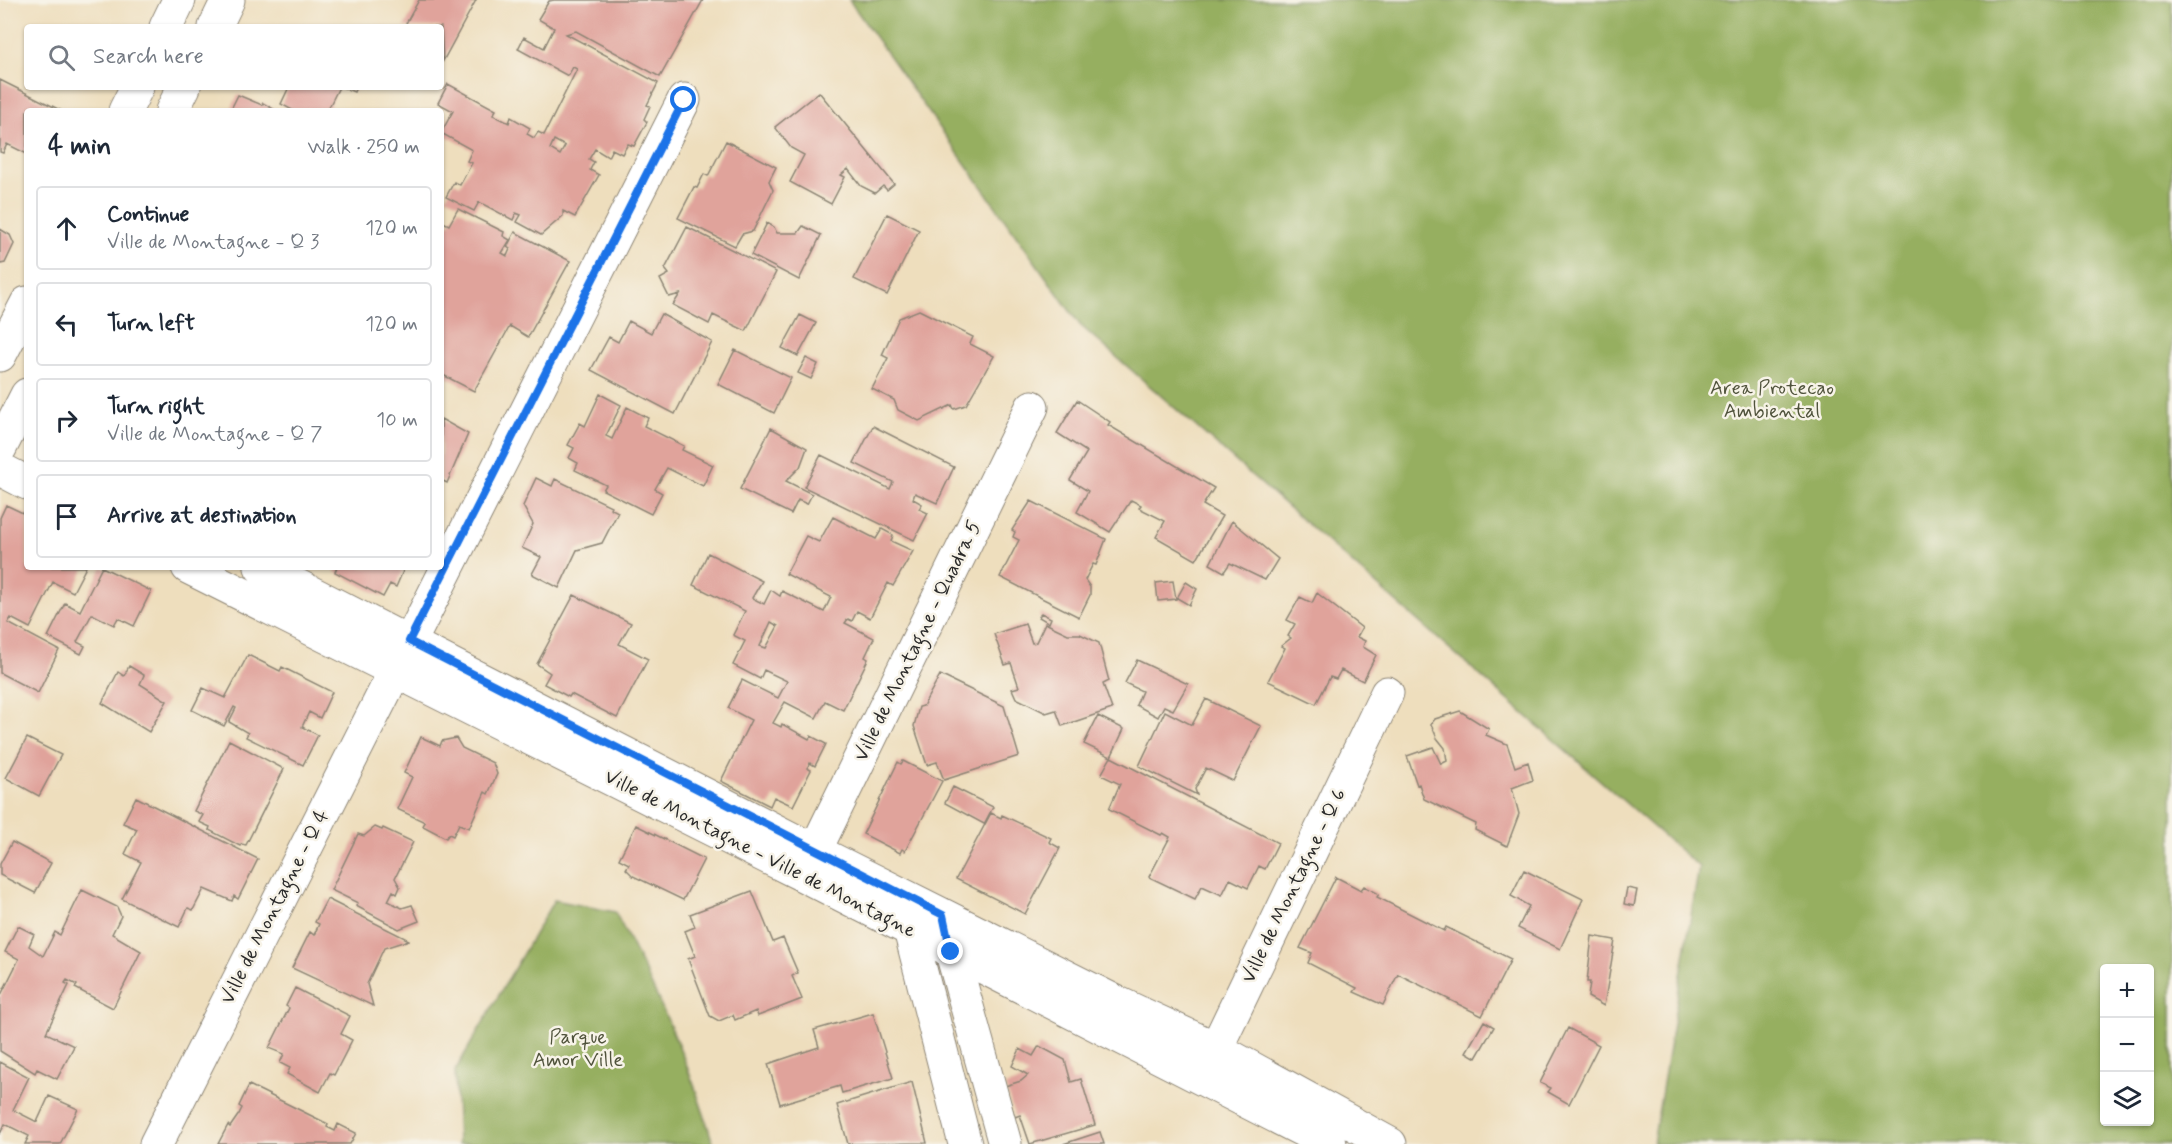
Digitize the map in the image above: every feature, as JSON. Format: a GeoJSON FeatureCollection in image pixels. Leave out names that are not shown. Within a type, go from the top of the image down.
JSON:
{"type":"FeatureCollection","features":[{"type":"Feature","properties":{"kind":"street"},"geometry":{"type":"LineString","coordinates":[[168,24],[180,0]]}},
{"type":"Feature","properties":{"kind":"street"},"geometry":{"type":"LineString","coordinates":[[216,24],[228,0]]}},
{"type":"Feature","properties":{"kind":"street"},"geometry":{"type":"LineString","coordinates":[[126,108],[136,90]]}},
{"type":"Feature","properties":{"kind":"street"},"geometry":{"type":"LineString","coordinates":[[174,108],[182,90]]}},
{"type":"Feature","properties":{"kind":"street","name":"Ville de Montagne - Q 4"},"geometry":{"type":"LineString","coordinates":[[156,1144],[684,100]]}},
{"type":"Feature","properties":{"kind":"street"},"geometry":{"type":"LineString","coordinates":[[0,355],[24,309]]}},
{"type":"Feature","properties":{"kind":"street"},"geometry":{"type":"LineString","coordinates":[[24,403],[6,448],[24,478]]}},
{"type":"Feature","properties":{"kind":"street","name":"Ville de Montagne - Quadra 5"},"geometry":{"type":"LineString","coordinates":[[809,863],[1032,407]]}},
{"type":"Feature","properties":{"kind":"street","name":"Ville de Montagne - Ville de Montagne"},"geometry":{"type":"LineString","coordinates":[[195,570],[402,655],[809,863],[909,930],[1330,1144]]}},
{"type":"Feature","properties":{"kind":"street","name":"Ville de Montagne - Ville de Montagne"},"geometry":{"type":"LineString","coordinates":[[266,570],[402,655]]}},
{"type":"Feature","properties":{"kind":"street","name":"Ville de Montagne - Q 6"},"geometry":{"type":"LineString","coordinates":[[1201,1079],[1387,693]]}},
{"type":"Feature","properties":{"kind":"street","name":"Ville de Montagne - Ville de Montagne"},"geometry":{"type":"LineString","coordinates":[[809,863],[904,895],[1215,1048],[1390,1144]]}},
{"type":"Feature","properties":{"kind":"street"},"geometry":{"type":"LineString","coordinates":[[904,895],[909,930],[965,1144]]}},
{"type":"Feature","properties":{"kind":"street"},"geometry":{"type":"LineString","coordinates":[[943,915],[951,952],[1005,1144]]}},
{"type":"Feature","properties":{"kind":"green space","name":"Area Protecao Ambiental"},"geometry":{"type":"Polygon","coordinates":[[[849,0],[2172,0],[2172,1144],[1653,1144],[1699,867],[1080,325],[849,0]]]}},
{"type":"Feature","properties":{"kind":"green space","name":"Parque Amor Ville"},"geometry":{"type":"Polygon","coordinates":[[[554,900],[615,912],[670,1025],[713,1144],[458,1144],[455,1071],[554,900]]]}},
{"type":"Feature","properties":{"kind":"building"},"geometry":{"type":"Polygon","coordinates":[[[419,0],[476,0],[444,59],[444,24],[406,24],[419,0]]]}},
{"type":"Feature","properties":{"kind":"building"},"geometry":{"type":"Polygon","coordinates":[[[554,0],[703,0],[660,77],[576,31],[566,34],[658,83],[647,105],[650,106],[644,119],[647,122],[634,146],[628,144],[622,154],[612,149],[608,157],[595,149],[589,159],[594,162],[590,170],[599,175],[575,217],[563,211],[563,216],[541,235],[517,222],[521,215],[516,213],[513,220],[479,202],[474,211],[446,197],[454,182],[460,185],[472,163],[467,161],[472,150],[444,135],[444,128],[453,111],[438,103],[448,84],[496,110],[493,115],[509,123],[511,117],[530,128],[527,134],[534,138],[538,132],[544,135],[577,69],[573,67],[568,76],[518,49],[524,37],[544,48],[554,28],[538,19],[549,1],[554,0]],[[554,140],[550,149],[560,155],[565,146],[554,140]]]}},
{"type":"Feature","properties":{"kind":"building"},"geometry":{"type":"Polygon","coordinates":[[[0,80],[56,108],[24,108],[24,152],[7,144],[3,153],[0,152],[0,80]]]}},
{"type":"Feature","properties":{"kind":"building"},"geometry":{"type":"Polygon","coordinates":[[[288,90],[338,90],[328,108],[288,108],[281,104],[288,90]]]}},
{"type":"Feature","properties":{"kind":"building"},"geometry":{"type":"Polygon","coordinates":[[[819,92],[894,184],[887,190],[883,186],[875,193],[861,186],[848,169],[841,175],[845,177],[831,204],[790,182],[804,155],[791,148],[775,127],[819,92]]]}},
{"type":"Feature","properties":{"kind":"building"},"geometry":{"type":"Polygon","coordinates":[[[238,95],[272,108],[232,108],[238,95]]]}},
{"type":"Feature","properties":{"kind":"building"},"geometry":{"type":"Polygon","coordinates":[[[726,141],[776,167],[769,181],[773,190],[753,231],[742,234],[735,246],[678,218],[694,187],[697,188],[704,174],[708,176],[726,141]]]}},
{"type":"Feature","properties":{"kind":"building"},"geometry":{"type":"Polygon","coordinates":[[[458,209],[504,232],[503,236],[510,240],[502,253],[507,256],[510,249],[507,247],[515,232],[570,261],[528,337],[510,326],[474,391],[444,376],[444,222],[449,225],[458,209]]]}},
{"type":"Feature","properties":{"kind":"building"},"geometry":{"type":"Polygon","coordinates":[[[887,214],[919,230],[887,295],[854,279],[887,214]]]}},
{"type":"Feature","properties":{"kind":"building"},"geometry":{"type":"Polygon","coordinates":[[[767,223],[774,227],[777,233],[798,233],[803,226],[821,235],[799,280],[751,255],[767,223]]]}},
{"type":"Feature","properties":{"kind":"building"},"geometry":{"type":"Polygon","coordinates":[[[687,227],[776,272],[746,331],[713,315],[709,324],[673,305],[680,294],[669,297],[660,279],[669,274],[665,269],[687,227]]]}},
{"type":"Feature","properties":{"kind":"building"},"geometry":{"type":"Polygon","coordinates":[[[0,229],[10,235],[14,244],[5,263],[0,264],[0,229]]]}},
{"type":"Feature","properties":{"kind":"building"},"geometry":{"type":"Polygon","coordinates":[[[919,310],[973,337],[970,344],[994,356],[966,405],[954,409],[952,405],[919,421],[898,410],[894,400],[872,389],[888,358],[882,355],[899,318],[919,310]]]}},
{"type":"Feature","properties":{"kind":"building"},"geometry":{"type":"Polygon","coordinates":[[[661,314],[712,342],[675,414],[591,370],[609,337],[618,342],[629,321],[651,333],[661,314]]]}},
{"type":"Feature","properties":{"kind":"building"},"geometry":{"type":"Polygon","coordinates":[[[800,315],[816,323],[798,356],[782,348],[800,315]]]}},
{"type":"Feature","properties":{"kind":"building"},"geometry":{"type":"Polygon","coordinates":[[[735,350],[791,378],[774,413],[718,384],[735,350]]]}},
{"type":"Feature","properties":{"kind":"building"},"geometry":{"type":"Polygon","coordinates":[[[806,358],[818,364],[811,379],[798,373],[806,358]]]}},
{"type":"Feature","properties":{"kind":"building"},"geometry":{"type":"Polygon","coordinates":[[[600,394],[621,405],[606,436],[612,439],[627,407],[648,418],[644,426],[684,446],[682,450],[713,465],[703,486],[667,468],[655,489],[662,493],[651,514],[603,490],[606,485],[575,470],[578,463],[569,458],[574,448],[568,445],[580,423],[585,426],[600,394]]]}},
{"type":"Feature","properties":{"kind":"building"},"geometry":{"type":"Polygon","coordinates":[[[1077,400],[1110,422],[1108,425],[1214,488],[1203,505],[1222,516],[1196,560],[1156,537],[1165,521],[1139,508],[1141,505],[1131,500],[1110,532],[1077,512],[1088,491],[1070,480],[1087,452],[1057,433],[1077,400]]]}},
{"type":"Feature","properties":{"kind":"building"},"geometry":{"type":"Polygon","coordinates":[[[444,421],[468,434],[447,483],[444,482],[444,421]]]}},
{"type":"Feature","properties":{"kind":"building"},"geometry":{"type":"Polygon","coordinates":[[[873,426],[954,467],[937,503],[915,493],[913,499],[922,504],[919,509],[928,513],[914,540],[804,487],[821,455],[890,489],[893,482],[854,463],[873,426]]]}},
{"type":"Feature","properties":{"kind":"building"},"geometry":{"type":"Polygon","coordinates":[[[771,428],[807,448],[800,467],[786,481],[812,494],[807,504],[798,500],[791,514],[740,489],[771,428]]]}},
{"type":"Feature","properties":{"kind":"building"},"geometry":{"type":"Polygon","coordinates":[[[536,478],[552,486],[555,479],[611,506],[610,508],[618,512],[602,543],[577,550],[559,588],[532,574],[541,557],[522,548],[533,524],[523,506],[536,478]]]}},
{"type":"Feature","properties":{"kind":"building"},"geometry":{"type":"Polygon","coordinates":[[[1031,501],[1106,539],[1096,565],[1093,564],[1085,580],[1090,587],[1090,595],[1079,617],[1000,577],[1019,540],[1013,537],[1015,532],[1012,530],[1031,501]]]}},
{"type":"Feature","properties":{"kind":"building"},"geometry":{"type":"Polygon","coordinates":[[[6,505],[24,514],[24,570],[84,570],[73,592],[53,582],[30,628],[11,618],[8,623],[59,650],[38,693],[0,673],[0,518],[6,505]]]}},
{"type":"Feature","properties":{"kind":"building"},"geometry":{"type":"Polygon","coordinates":[[[833,517],[876,539],[882,529],[893,535],[891,541],[913,551],[893,586],[888,583],[870,618],[857,611],[852,621],[848,619],[845,623],[874,638],[865,657],[868,659],[843,710],[825,701],[816,718],[785,702],[773,723],[781,727],[782,724],[809,739],[811,736],[826,744],[815,766],[810,763],[807,768],[811,770],[793,806],[774,797],[770,806],[721,781],[751,720],[728,708],[742,680],[778,698],[787,681],[764,670],[760,679],[733,665],[745,641],[733,635],[745,611],[693,585],[708,553],[762,581],[752,598],[764,604],[771,590],[780,596],[782,591],[824,612],[831,597],[786,574],[806,536],[819,542],[833,517]],[[771,622],[760,646],[766,648],[778,626],[771,622]]]}},
{"type":"Feature","properties":{"kind":"building"},"geometry":{"type":"Polygon","coordinates":[[[1232,521],[1278,559],[1265,580],[1230,563],[1224,572],[1210,564],[1232,521]]]}},
{"type":"Feature","properties":{"kind":"building"},"geometry":{"type":"Polygon","coordinates":[[[100,570],[108,570],[151,591],[134,626],[118,618],[114,625],[92,614],[77,642],[85,646],[81,654],[48,637],[65,603],[80,611],[100,570]]]}},
{"type":"Feature","properties":{"kind":"building"},"geometry":{"type":"Polygon","coordinates":[[[336,570],[403,571],[396,587],[390,584],[383,597],[335,572],[336,570]]]}},
{"type":"Feature","properties":{"kind":"building"},"geometry":{"type":"Polygon","coordinates":[[[1173,581],[1176,599],[1158,601],[1156,583],[1173,581]]]}},
{"type":"Feature","properties":{"kind":"building"},"geometry":{"type":"Polygon","coordinates":[[[1186,582],[1197,589],[1189,605],[1177,598],[1186,582]]]}},
{"type":"Feature","properties":{"kind":"building"},"geometry":{"type":"Polygon","coordinates":[[[1317,593],[1362,628],[1357,637],[1365,641],[1363,647],[1376,655],[1363,681],[1341,670],[1336,679],[1330,677],[1316,704],[1268,681],[1285,648],[1281,646],[1291,638],[1288,636],[1295,624],[1287,620],[1300,597],[1312,603],[1317,593]]]}},
{"type":"Feature","properties":{"kind":"building"},"geometry":{"type":"Polygon","coordinates":[[[574,595],[631,623],[619,644],[648,659],[617,718],[571,694],[569,697],[544,684],[550,673],[537,664],[574,595]]]}},
{"type":"Feature","properties":{"kind":"building"},"geometry":{"type":"Polygon","coordinates":[[[1041,613],[1051,618],[1049,623],[1039,617],[1041,613]]]}},
{"type":"Feature","properties":{"kind":"building"},"geometry":{"type":"Polygon","coordinates":[[[1045,623],[1068,634],[1080,634],[1099,643],[1109,681],[1103,684],[1112,709],[1062,726],[1056,710],[1046,713],[1016,698],[1012,689],[1019,687],[1011,663],[1005,665],[994,634],[1025,624],[1032,643],[1036,642],[1045,623]]]}},
{"type":"Feature","properties":{"kind":"building"},"geometry":{"type":"Polygon","coordinates":[[[248,655],[280,671],[282,667],[332,692],[320,718],[309,712],[302,727],[318,735],[303,765],[246,737],[248,733],[229,722],[236,708],[234,707],[224,726],[192,710],[203,688],[225,698],[248,655]]]}},
{"type":"Feature","properties":{"kind":"building"},"geometry":{"type":"Polygon","coordinates":[[[1137,660],[1188,684],[1173,710],[1164,706],[1158,717],[1136,705],[1142,691],[1125,683],[1137,660]]]}},
{"type":"Feature","properties":{"kind":"building"},"geometry":{"type":"Polygon","coordinates":[[[129,666],[144,675],[140,684],[167,701],[149,732],[102,703],[118,672],[124,676],[129,666]]]}},
{"type":"Feature","properties":{"kind":"building"},"geometry":{"type":"Polygon","coordinates":[[[940,675],[1004,706],[1019,756],[944,780],[937,762],[927,765],[914,726],[919,707],[923,706],[940,675]]]}},
{"type":"Feature","properties":{"kind":"building"},"geometry":{"type":"Polygon","coordinates":[[[1206,699],[1261,726],[1233,781],[1206,768],[1195,789],[1197,795],[1139,766],[1165,711],[1192,725],[1206,699]]]}},
{"type":"Feature","properties":{"kind":"building"},"geometry":{"type":"Polygon","coordinates":[[[1460,711],[1489,729],[1486,735],[1507,744],[1515,767],[1528,762],[1533,780],[1512,788],[1519,814],[1507,846],[1475,830],[1476,824],[1424,799],[1419,784],[1417,785],[1407,756],[1433,747],[1441,764],[1447,761],[1445,748],[1437,738],[1431,724],[1435,719],[1460,711]]]}},
{"type":"Feature","properties":{"kind":"building"},"geometry":{"type":"Polygon","coordinates":[[[1098,716],[1124,729],[1111,757],[1084,744],[1098,716]]]}},
{"type":"Feature","properties":{"kind":"building"},"geometry":{"type":"Polygon","coordinates":[[[421,737],[440,746],[442,741],[456,738],[462,748],[493,763],[497,774],[488,794],[485,792],[469,828],[459,824],[453,836],[449,834],[446,838],[423,826],[425,822],[397,809],[412,777],[404,773],[421,737]]]}},
{"type":"Feature","properties":{"kind":"building"},"geometry":{"type":"Polygon","coordinates":[[[27,738],[61,755],[39,796],[6,778],[27,738]]]}},
{"type":"Feature","properties":{"kind":"building"},"geometry":{"type":"Polygon","coordinates":[[[229,740],[284,769],[246,845],[241,844],[240,846],[209,830],[210,827],[199,822],[203,815],[194,811],[229,740]]]}},
{"type":"Feature","properties":{"kind":"building"},"geometry":{"type":"Polygon","coordinates":[[[1111,757],[1278,843],[1265,869],[1259,866],[1248,888],[1230,879],[1222,895],[1202,886],[1195,899],[1149,877],[1170,837],[1163,833],[1161,835],[1109,809],[1120,784],[1101,775],[1111,757]]]}},
{"type":"Feature","properties":{"kind":"building"},"geometry":{"type":"Polygon","coordinates":[[[903,761],[942,781],[905,851],[902,849],[900,853],[863,834],[898,762],[901,764],[903,761]]]}},
{"type":"Feature","properties":{"kind":"building"},"geometry":{"type":"Polygon","coordinates":[[[953,787],[993,807],[984,824],[945,803],[953,787]]]}},
{"type":"Feature","properties":{"kind":"building"},"geometry":{"type":"Polygon","coordinates":[[[136,797],[258,859],[238,899],[234,896],[232,901],[204,889],[193,910],[188,908],[179,927],[122,899],[141,862],[125,854],[137,829],[123,823],[136,797]]]}},
{"type":"Feature","properties":{"kind":"building"},"geometry":{"type":"Polygon","coordinates":[[[991,813],[1001,818],[1002,815],[1051,838],[1049,842],[1060,848],[1025,914],[956,879],[991,813]]]}},
{"type":"Feature","properties":{"kind":"building"},"geometry":{"type":"Polygon","coordinates":[[[636,825],[704,859],[683,900],[633,876],[626,869],[629,864],[619,859],[636,825]]]}},
{"type":"Feature","properties":{"kind":"building"},"geometry":{"type":"Polygon","coordinates":[[[375,827],[382,830],[383,828],[413,842],[395,878],[400,887],[397,894],[393,891],[388,901],[402,908],[412,905],[419,921],[399,929],[356,906],[358,903],[331,890],[358,834],[364,836],[375,827]]]}},
{"type":"Feature","properties":{"kind":"building"},"geometry":{"type":"Polygon","coordinates":[[[12,842],[51,863],[35,893],[0,875],[0,864],[12,842]]]}},
{"type":"Feature","properties":{"kind":"building"},"geometry":{"type":"Polygon","coordinates":[[[1524,870],[1583,899],[1560,949],[1518,928],[1529,906],[1511,896],[1524,870]]]}},
{"type":"Feature","properties":{"kind":"building"},"geometry":{"type":"Polygon","coordinates":[[[1336,877],[1361,890],[1364,886],[1379,894],[1377,897],[1444,931],[1446,927],[1511,959],[1482,1016],[1398,974],[1383,1005],[1354,992],[1357,988],[1308,963],[1312,953],[1300,948],[1336,877]]]}},
{"type":"Feature","properties":{"kind":"building"},"geometry":{"type":"Polygon","coordinates":[[[1627,888],[1637,890],[1634,906],[1624,904],[1627,888]]]}},
{"type":"Feature","properties":{"kind":"building"},"geometry":{"type":"Polygon","coordinates":[[[82,890],[117,907],[121,916],[112,934],[141,951],[113,1008],[75,988],[77,985],[67,980],[65,983],[69,985],[46,1033],[74,1046],[57,1079],[37,1069],[35,1073],[0,1051],[0,997],[19,959],[5,952],[18,926],[34,934],[29,946],[43,956],[55,932],[60,935],[82,890]]]}},
{"type":"Feature","properties":{"kind":"building"},"geometry":{"type":"Polygon","coordinates":[[[752,891],[773,942],[783,938],[798,973],[792,976],[802,999],[758,1016],[756,1011],[735,1020],[733,1015],[719,1021],[710,1016],[688,959],[695,956],[685,931],[695,927],[690,914],[752,891]]]}},
{"type":"Feature","properties":{"kind":"building"},"geometry":{"type":"Polygon","coordinates":[[[327,899],[409,940],[384,948],[367,984],[373,1006],[292,968],[310,932],[314,935],[319,924],[315,922],[327,899]]]}},
{"type":"Feature","properties":{"kind":"building"},"geometry":{"type":"Polygon","coordinates":[[[1592,936],[1615,940],[1604,1006],[1588,997],[1590,982],[1587,982],[1592,936]]]}},
{"type":"Feature","properties":{"kind":"building"},"geometry":{"type":"Polygon","coordinates":[[[295,988],[350,1016],[341,1034],[352,1040],[334,1075],[330,1073],[320,1092],[287,1074],[290,1068],[280,1063],[284,1054],[269,1048],[289,1008],[286,1006],[295,988]]]}},
{"type":"Feature","properties":{"kind":"building"},"geometry":{"type":"Polygon","coordinates":[[[873,1013],[893,1078],[842,1093],[840,1086],[780,1104],[768,1064],[819,1047],[814,1030],[873,1013]]]}},
{"type":"Feature","properties":{"kind":"building"},"geometry":{"type":"Polygon","coordinates":[[[1484,1021],[1494,1027],[1476,1058],[1466,1052],[1484,1021]]]}},
{"type":"Feature","properties":{"kind":"building"},"geometry":{"type":"Polygon","coordinates":[[[1568,1028],[1599,1045],[1569,1104],[1548,1092],[1551,1088],[1540,1083],[1568,1028]]]}},
{"type":"Feature","properties":{"kind":"building"},"geometry":{"type":"Polygon","coordinates":[[[1039,1046],[1065,1060],[1071,1082],[1081,1079],[1095,1125],[1030,1144],[1020,1115],[1015,1117],[1005,1086],[1021,1081],[1028,1075],[1012,1066],[1020,1049],[1033,1056],[1039,1046]]]}},
{"type":"Feature","properties":{"kind":"building"},"geometry":{"type":"Polygon","coordinates":[[[0,1062],[29,1077],[13,1110],[37,1122],[49,1096],[78,1109],[60,1144],[25,1144],[29,1136],[5,1124],[0,1134],[0,1062]]]}},
{"type":"Feature","properties":{"kind":"building"},"geometry":{"type":"Polygon","coordinates":[[[912,1082],[927,1143],[848,1144],[837,1105],[912,1082]]]}},
{"type":"Feature","properties":{"kind":"building"},"geometry":{"type":"Polygon","coordinates":[[[249,1085],[328,1124],[327,1127],[335,1131],[338,1124],[356,1133],[350,1144],[218,1144],[228,1125],[230,1127],[239,1114],[242,1108],[239,1106],[249,1085]]]}},
{"type":"Feature","properties":{"kind":"building"},"geometry":{"type":"Polygon","coordinates":[[[1100,1132],[1104,1144],[1063,1144],[1100,1132]]]}},
{"type":"Feature","properties":{"kind":"route"},"geometry":{"type":"LineString","coordinates":[[684,100],[409,641],[943,915],[951,952]]}}]}
